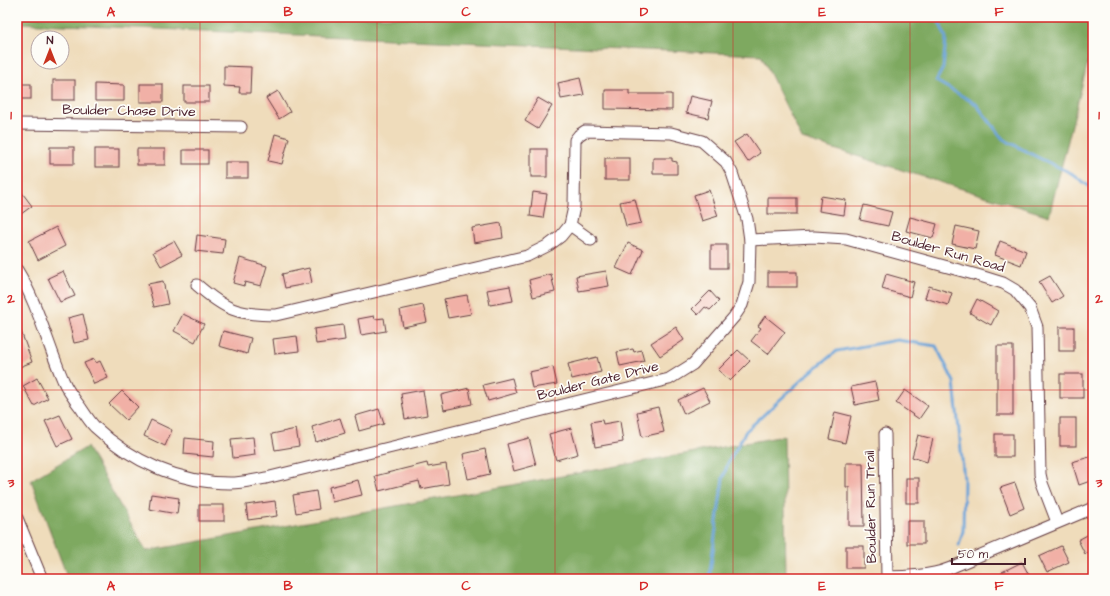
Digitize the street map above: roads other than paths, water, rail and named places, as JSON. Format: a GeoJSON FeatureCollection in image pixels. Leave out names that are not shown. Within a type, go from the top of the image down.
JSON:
{"type":"FeatureCollection","features":[{"type":"Feature","properties":{"kind":"street","name":"Boulder Chase Drive"},"geometry":{"type":"LineString","coordinates":[[17,124],[241,127]]}},
{"type":"Feature","properties":{"kind":"street","name":"Boulder Gate Drive"},"geometry":{"type":"LineString","coordinates":[[17,270],[42,322],[63,380],[73,398],[94,426],[121,449],[139,460],[175,475],[194,480],[231,483],[266,478],[669,379],[693,364],[742,306],[749,282],[750,240],[747,219],[732,173],[726,162],[702,141],[671,133],[576,132],[574,207],[570,225]]}},
{"type":"Feature","properties":{"kind":"street"},"geometry":{"type":"LineString","coordinates":[[197,285],[217,302],[237,312],[258,315],[276,315],[527,256],[549,245],[561,236],[570,225],[591,240]]}},
{"type":"Feature","properties":{"kind":"street","name":"Boulder Run Road"},"geometry":{"type":"LineString","coordinates":[[750,240],[814,237],[846,239],[977,275],[1003,283],[1015,290],[1030,308],[1037,327],[1040,474],[1057,522]]}},
{"type":"Feature","properties":{"kind":"street","name":"Boulder Run Trail"},"geometry":{"type":"LineString","coordinates":[[885,434],[887,578]]}},
{"type":"Feature","properties":{"kind":"street"},"geometry":{"type":"LineString","coordinates":[[887,578],[922,575],[947,570],[1093,508]]}},
{"type":"Feature","properties":{"kind":"street"},"geometry":{"type":"LineString","coordinates":[[17,518],[42,579]]}},
{"type":"Feature","properties":{"kind":"waterway"},"geometry":{"type":"LineString","coordinates":[[937,17],[946,38],[943,68],[936,81],[976,104],[1003,139],[1071,173],[1093,189]]}},
{"type":"Feature","properties":{"kind":"waterway"},"geometry":{"type":"LineString","coordinates":[[709,579],[723,478],[728,463],[746,431],[808,374],[837,351],[897,340],[936,346],[954,382],[964,479],[963,531],[959,545]]}},
{"type":"Feature","properties":{"kind":"waterway"},"geometry":{"type":"LineString","coordinates":[[1087,579],[1093,576]]}}]}
